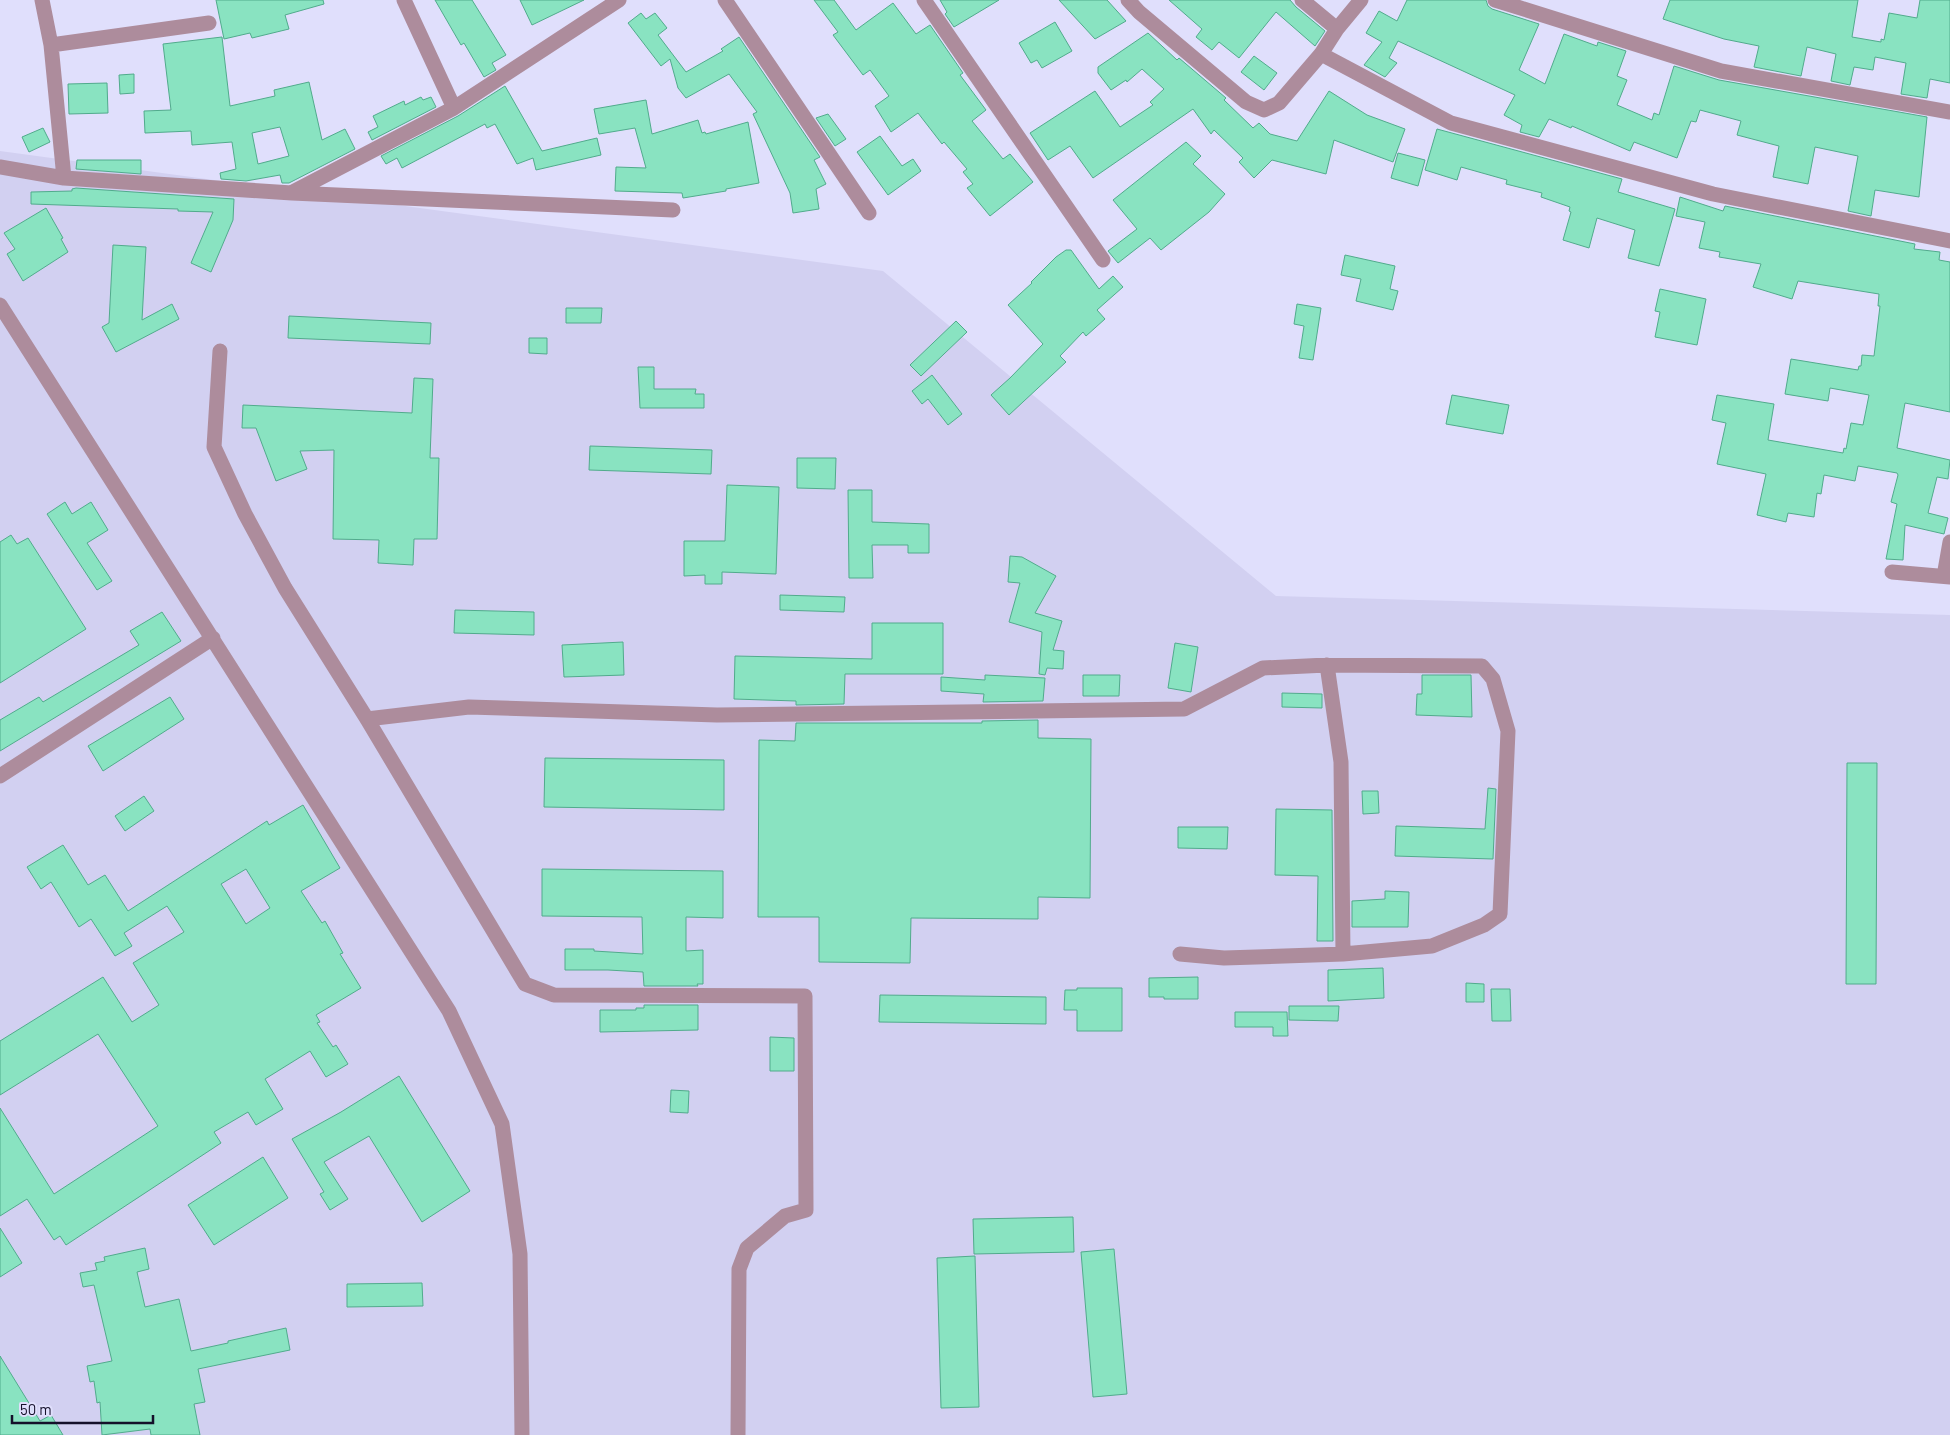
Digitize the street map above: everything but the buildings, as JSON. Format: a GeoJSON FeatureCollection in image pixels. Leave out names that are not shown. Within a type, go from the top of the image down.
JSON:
{"type":"FeatureCollection","features":[{"type":"Feature","properties":{"kind":"street"},"geometry":{"type":"LineString","coordinates":[[42,0],[51,46],[64,178]]}},
{"type":"Feature","properties":{"kind":"street"},"geometry":{"type":"LineString","coordinates":[[404,0],[454,108]]}},
{"type":"Feature","properties":{"kind":"street"},"geometry":{"type":"LineString","coordinates":[[292,193],[454,108],[619,0]]}},
{"type":"Feature","properties":{"kind":"street"},"geometry":{"type":"LineString","coordinates":[[725,0],[868,213]]}},
{"type":"Feature","properties":{"kind":"street"},"geometry":{"type":"LineString","coordinates":[[924,0],[1104,260]]}},
{"type":"Feature","properties":{"kind":"street"},"geometry":{"type":"LineString","coordinates":[[1128,0],[1139,12],[1246,102],[1264,110],[1279,104],[1321,54],[1337,28],[1362,0]]}},
{"type":"Feature","properties":{"kind":"street"},"geometry":{"type":"LineString","coordinates":[[1302,0],[1337,28]]}},
{"type":"Feature","properties":{"kind":"street"},"geometry":{"type":"LineString","coordinates":[[1495,0],[1722,71],[1950,112]]}},
{"type":"Feature","properties":{"kind":"street"},"geometry":{"type":"LineString","coordinates":[[51,46],[208,23]]}},
{"type":"Feature","properties":{"kind":"street"},"geometry":{"type":"LineString","coordinates":[[1321,54],[1451,123],[1713,194],[1950,241]]}},
{"type":"Feature","properties":{"kind":"street"},"geometry":{"type":"LineString","coordinates":[[0,167],[64,178],[292,193],[674,210]]}},
{"type":"Feature","properties":{"kind":"street"},"geometry":{"type":"LineString","coordinates":[[0,305],[449,1011],[502,1124],[520,1254],[522,1435]]}},
{"type":"Feature","properties":{"kind":"street"},"geometry":{"type":"LineString","coordinates":[[220,351],[214,447],[245,514],[285,588],[368,719],[525,984],[554,995],[806,996],[806,1210],[785,1216],[747,1248],[739,1269],[738,1435]]}},
{"type":"Feature","properties":{"kind":"street"},"geometry":{"type":"LineString","coordinates":[[1892,572],[1947,576],[1950,542]]}},
{"type":"Feature","properties":{"kind":"street"},"geometry":{"type":"LineString","coordinates":[[0,776],[213,638]]}},
{"type":"Feature","properties":{"kind":"street"},"geometry":{"type":"LineString","coordinates":[[368,719],[469,706],[716,715],[1184,709],[1263,668],[1327,665],[1482,666],[1493,679],[1508,731],[1500,914],[1484,925],[1432,946],[1343,954],[1224,958],[1180,954]]}},
{"type":"Feature","properties":{"kind":"street"},"geometry":{"type":"LineString","coordinates":[[1327,665],[1341,762],[1343,954]]}},
{"type":"Feature","properties":{"kind":"shaded area"},"geometry":{"type":"Polygon","coordinates":[[[0,151],[883,271],[1276,596],[1950,615],[1950,1435],[0,1435],[0,151]]]}}]}
